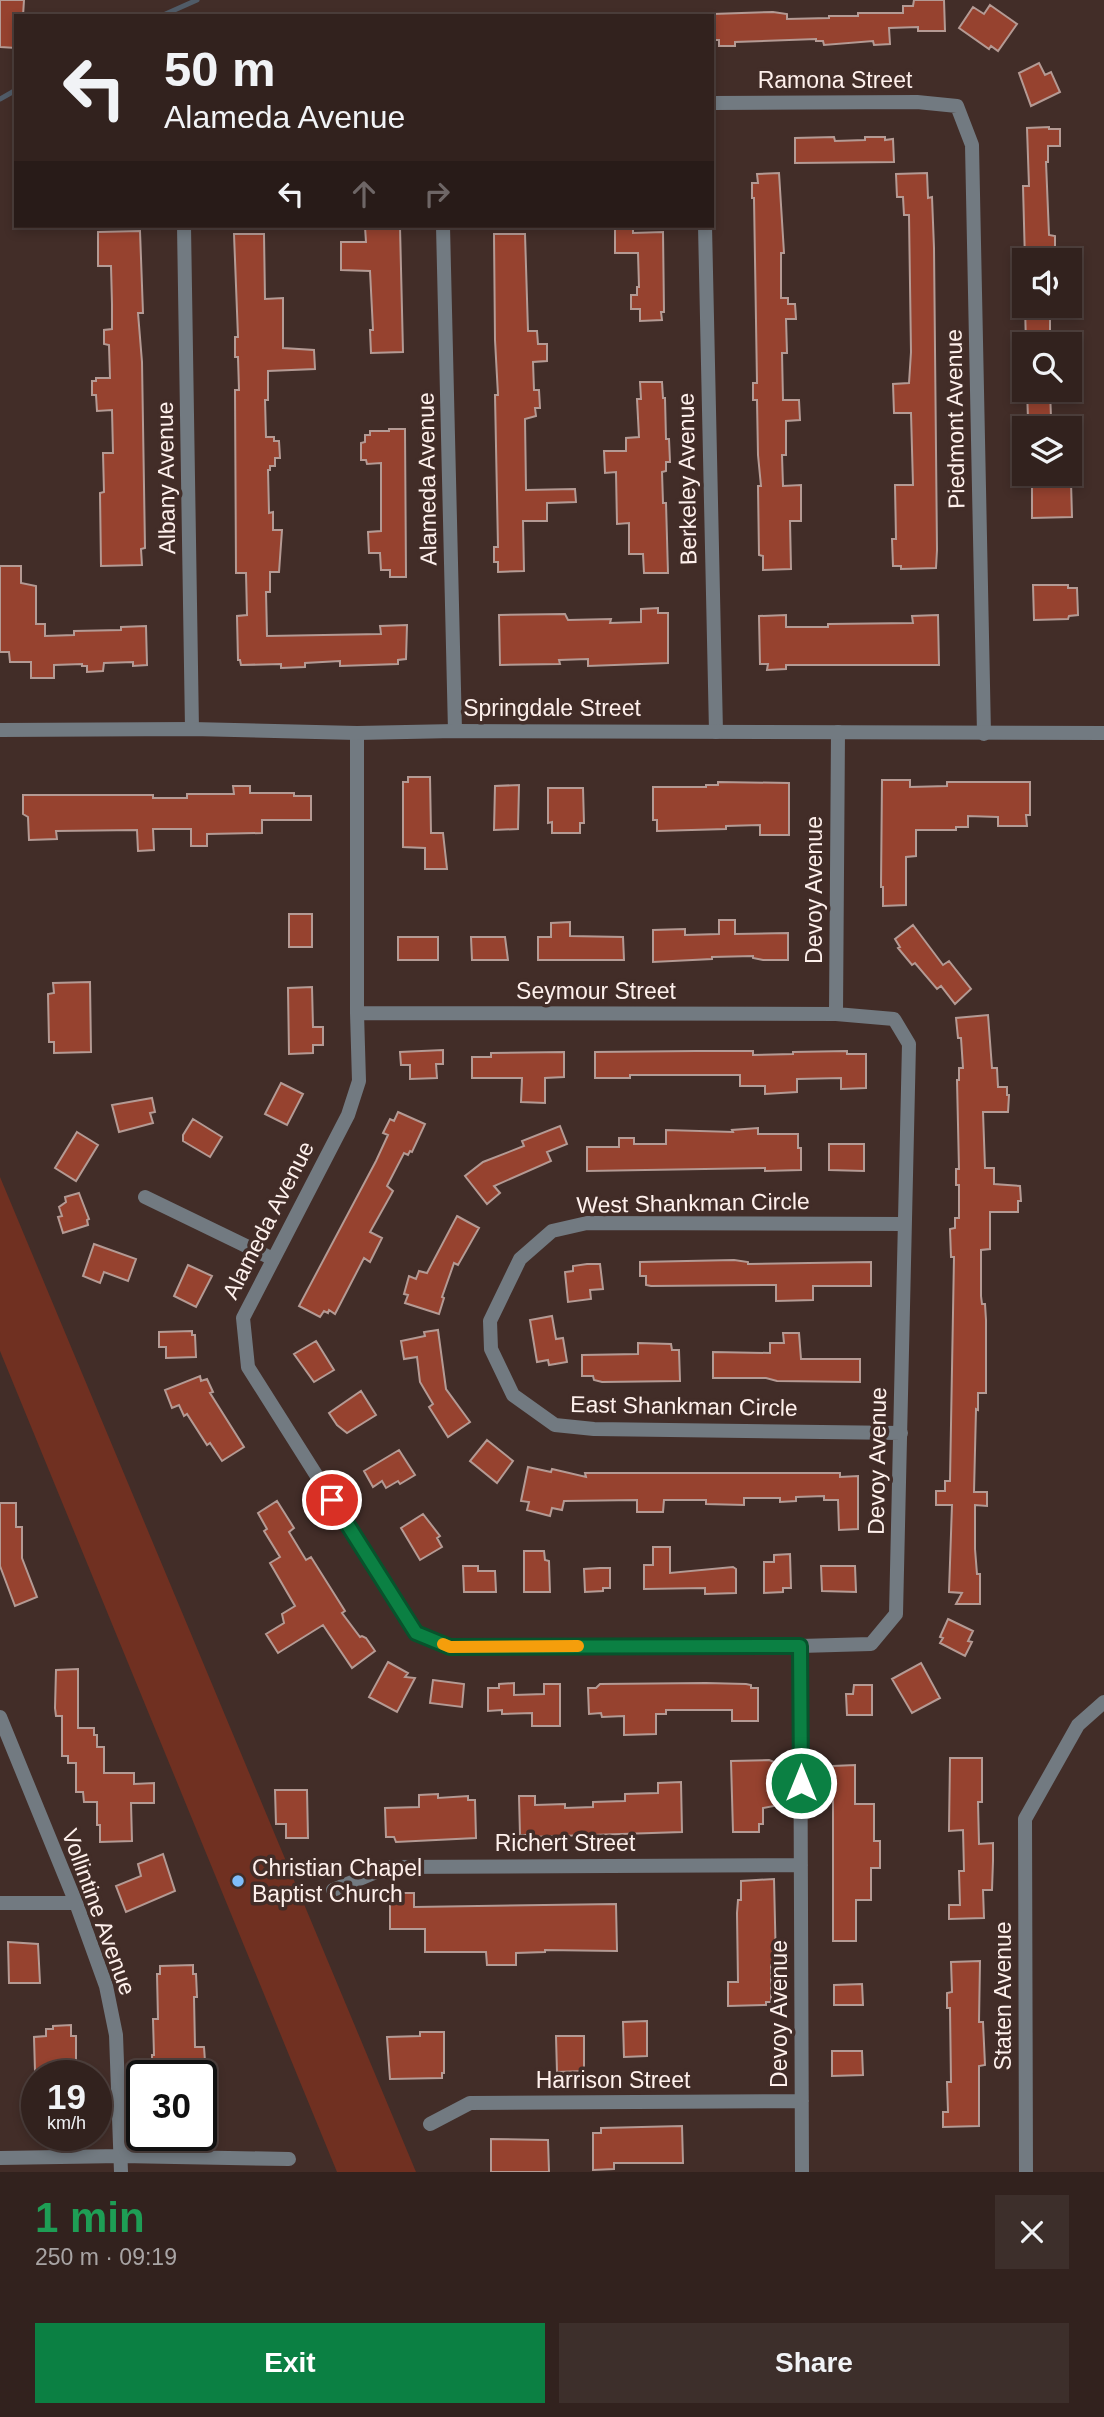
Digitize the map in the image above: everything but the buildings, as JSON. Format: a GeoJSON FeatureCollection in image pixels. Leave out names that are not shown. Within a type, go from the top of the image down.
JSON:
{"type":"FeatureCollection","features":[{"type":"Feature","properties":{"kind":"street","name":"Ramona Street"},"geometry":{"type":"LineString","coordinates":[[714,103],[917,102],[957,106]]}},
{"type":"Feature","properties":{"kind":"street","name":"Piedmont Avenue"},"geometry":{"type":"LineString","coordinates":[[957,106],[972,145],[984,734]]}},
{"type":"Feature","properties":{"kind":"street","name":"Albany Avenue"},"geometry":{"type":"LineString","coordinates":[[184,228],[192,729]]}},
{"type":"Feature","properties":{"kind":"street","name":"Alameda Avenue"},"geometry":{"type":"LineString","coordinates":[[443,228],[455,731]]}},
{"type":"Feature","properties":{"kind":"street","name":"Berkeley Avenue"},"geometry":{"type":"LineString","coordinates":[[705,228],[716,732]]}},
{"type":"Feature","properties":{"kind":"street","name":"Springdale Street"},"geometry":{"type":"LineString","coordinates":[[0,730],[1104,733]]}},
{"type":"Feature","properties":{"kind":"street","name":"Devoy Avenue"},"geometry":{"type":"LineString","coordinates":[[802,2172],[800,1646],[871,1644],[897,1614],[909,1044],[894,1019],[836,1014],[838,732]]}},
{"type":"Feature","properties":{"kind":"street","name":"Alameda Avenue"},"geometry":{"type":"LineString","coordinates":[[357,733],[359,1081],[348,1115],[243,1318],[248,1367],[416,1633],[450,1647],[800,1646]]}},
{"type":"Feature","properties":{"kind":"street","name":"Seymour Street"},"geometry":{"type":"LineString","coordinates":[[357,1013],[836,1014]]}},
{"type":"Feature","properties":{"kind":"street"},"geometry":{"type":"LineString","coordinates":[[145,1197],[273,1259]]}},
{"type":"Feature","properties":{"kind":"street","name":"West Shankman Circle"},"geometry":{"type":"LineString","coordinates":[[490,1321],[520,1259],[552,1231],[587,1223],[904,1224]]}},
{"type":"Feature","properties":{"kind":"street","name":"East Shankman Circle"},"geometry":{"type":"LineString","coordinates":[[490,1321],[491,1349],[513,1395],[555,1425],[594,1429],[901,1433]]}},
{"type":"Feature","properties":{"kind":"street","name":"Staten Avenue"},"geometry":{"type":"LineString","coordinates":[[1026,2172],[1025,1819],[1079,1726],[1104,1702]]}},
{"type":"Feature","properties":{"kind":"street","name":"Vollintine Avenue"},"geometry":{"type":"LineString","coordinates":[[0,1717],[76,1903],[106,1986],[116,2035],[121,2172]]}},
{"type":"Feature","properties":{"kind":"street","name":"Richert Street"},"geometry":{"type":"LineString","coordinates":[[333,1890],[388,1867],[802,1865]]}},
{"type":"Feature","properties":{"kind":"street"},"geometry":{"type":"LineString","coordinates":[[0,1903],[76,1903]]}},
{"type":"Feature","properties":{"kind":"street","name":"Harrison Street"},"geometry":{"type":"LineString","coordinates":[[430,2124],[470,2103],[802,2101]]}},
{"type":"Feature","properties":{"kind":"street"},"geometry":{"type":"LineString","coordinates":[[0,2158],[289,2158]]}},
{"type":"Feature","properties":{"kind":"shaded area"},"geometry":{"type":"Polygon","coordinates":[[[0,1177],[416,2172],[337,2172],[0,1351],[0,1177]]]}},
{"type":"Feature","properties":{"kind":"waterway"},"geometry":{"type":"LineString","coordinates":[[166,14],[197,0]]}},
{"type":"Feature","properties":{"kind":"waterway"},"geometry":{"type":"LineString","coordinates":[[0,99],[14,91]]}},
{"type":"Feature","properties":{"kind":"slow traffic"},"geometry":{"type":"LineString","coordinates":[[443,1644],[450,1647],[578,1646]]}},
{"type":"Feature","properties":{"kind":"place","name":"Christian Chapel Baptist Church"},"geometry":{"type":"Point","coordinates":[238,1881]}},
{"type":"Feature","properties":{"kind":"route"},"geometry":{"type":"LineString","coordinates":[[332,1500],[416,1633],[450,1647],[800,1646],[801,1783]]}}]}
